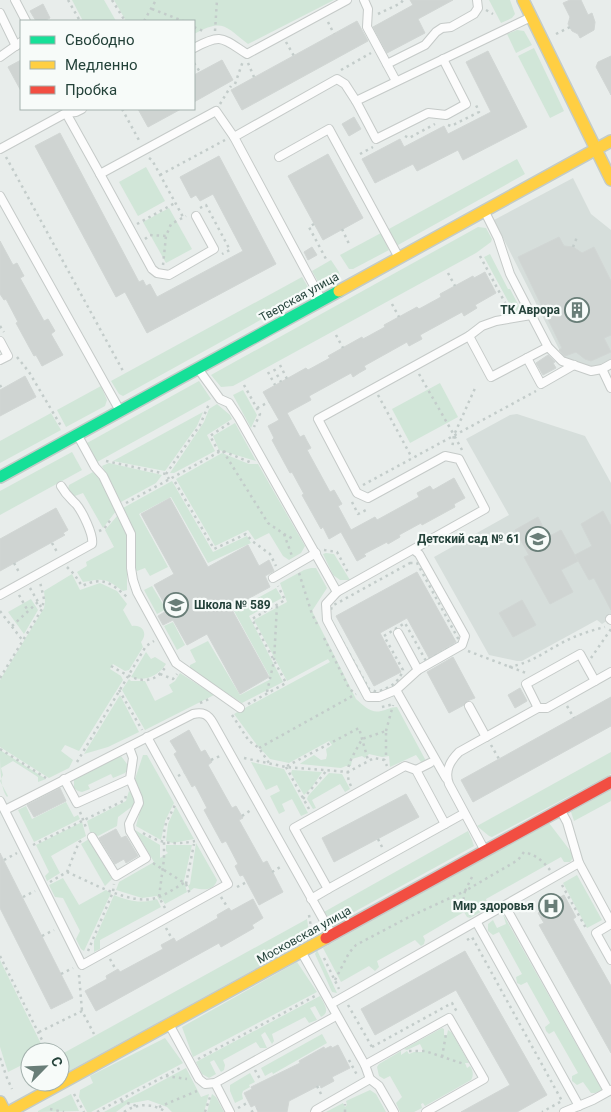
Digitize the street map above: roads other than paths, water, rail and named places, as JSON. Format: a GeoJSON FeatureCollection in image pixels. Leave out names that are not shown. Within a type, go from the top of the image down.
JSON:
{"type":"FeatureCollection","features":[{"type":"Feature","properties":{"kind":"street"},"geometry":{"type":"LineString","coordinates":[[522,0],[611,180]]}},
{"type":"Feature","properties":{"kind":"street","name":"Тверская улица"},"geometry":{"type":"LineString","coordinates":[[0,477],[611,141]]}},
{"type":"Feature","properties":{"kind":"street","name":"Московская улица"},"geometry":{"type":"LineString","coordinates":[[9,1112],[611,782]]}},
{"type":"Feature","properties":{"kind":"street"},"geometry":{"type":"LineString","coordinates":[[0,1102],[6,1112]]}},
{"type":"Feature","properties":{"kind":"lane"},"geometry":{"type":"LineString","coordinates":[[15,0],[25,20]]}},
{"type":"Feature","properties":{"kind":"lane"},"geometry":{"type":"LineString","coordinates":[[195,48],[215,38],[222,38],[247,54],[347,0]]}},
{"type":"Feature","properties":{"kind":"lane"},"geometry":{"type":"LineString","coordinates":[[364,0],[368,9],[367,27],[396,81]]}},
{"type":"Feature","properties":{"kind":"lane"},"geometry":{"type":"LineString","coordinates":[[387,64],[426,45],[436,32],[442,28],[451,27],[474,14],[478,8],[477,0]]}},
{"type":"Feature","properties":{"kind":"lane"},"geometry":{"type":"LineString","coordinates":[[0,13],[19,44],[0,57]]}},
{"type":"Feature","properties":{"kind":"lane"},"geometry":{"type":"LineString","coordinates":[[356,101],[531,17]]}},
{"type":"Feature","properties":{"kind":"lane"},"geometry":{"type":"LineString","coordinates":[[234,137],[337,79],[344,84],[356,101],[376,139],[428,113],[446,116],[466,104],[443,59]]}},
{"type":"Feature","properties":{"kind":"lane"},"geometry":{"type":"LineString","coordinates":[[1,149],[66,113],[80,110]]}},
{"type":"Feature","properties":{"kind":"lane"},"geometry":{"type":"LineString","coordinates":[[100,174],[216,111],[234,137],[322,300]]}},
{"type":"Feature","properties":{"kind":"lane"},"geometry":{"type":"LineString","coordinates":[[66,113],[152,269],[157,273],[169,275],[214,249],[192,214]]}},
{"type":"Feature","properties":{"kind":"lane"},"geometry":{"type":"LineString","coordinates":[[279,157],[329,129],[399,258]]}},
{"type":"Feature","properties":{"kind":"lane"},"geometry":{"type":"LineString","coordinates":[[0,196],[120,411]]}},
{"type":"Feature","properties":{"kind":"lane"},"geometry":{"type":"LineString","coordinates":[[484,211],[498,238],[510,274],[548,347],[562,361],[591,371],[602,369],[611,364]]}},
{"type":"Feature","properties":{"kind":"lane"},"geometry":{"type":"LineString","coordinates":[[414,550],[419,554],[465,636],[462,645],[458,645],[418,670],[396,690],[379,697],[368,697],[327,620],[326,604],[337,592],[485,509],[459,459],[445,456],[368,498],[357,493],[318,419],[469,336],[482,326],[531,315]]}},
{"type":"Feature","properties":{"kind":"lane"},"geometry":{"type":"LineString","coordinates":[[469,336],[491,377],[548,347]]}},
{"type":"Feature","properties":{"kind":"lane"},"geometry":{"type":"LineString","coordinates":[[0,341],[8,356],[0,360]]}},
{"type":"Feature","properties":{"kind":"lane"},"geometry":{"type":"LineString","coordinates":[[527,358],[541,384],[574,365]]}},
{"type":"Feature","properties":{"kind":"lane"},"geometry":{"type":"LineString","coordinates":[[198,368],[220,399],[229,403],[239,418],[337,592]]}},
{"type":"Feature","properties":{"kind":"lane"},"geometry":{"type":"LineString","coordinates":[[602,369],[611,388]]}},
{"type":"Feature","properties":{"kind":"lane"},"geometry":{"type":"LineString","coordinates":[[77,435],[95,467],[103,476],[131,534],[133,580],[137,592],[172,656],[181,668],[240,708]]}},
{"type":"Feature","properties":{"kind":"lane"},"geometry":{"type":"LineString","coordinates":[[0,595],[15,583],[37,575],[89,546],[93,539],[76,505],[67,498],[60,486]]}},
{"type":"Feature","properties":{"kind":"lane"},"geometry":{"type":"LineString","coordinates":[[277,576],[316,553]]}},
{"type":"Feature","properties":{"kind":"lane"},"geometry":{"type":"LineString","coordinates":[[398,633],[418,670]]}},
{"type":"Feature","properties":{"kind":"lane"},"geometry":{"type":"LineString","coordinates":[[538,708],[526,684],[580,654],[596,681]]}},
{"type":"Feature","properties":{"kind":"lane"},"geometry":{"type":"LineString","coordinates":[[446,778],[452,760],[459,752],[538,708],[547,708],[611,672]]}},
{"type":"Feature","properties":{"kind":"lane"},"geometry":{"type":"LineString","coordinates":[[396,690],[485,851]]}},
{"type":"Feature","properties":{"kind":"lane"},"geometry":{"type":"LineString","coordinates":[[469,706],[486,737]]}},
{"type":"Feature","properties":{"kind":"lane"},"geometry":{"type":"LineString","coordinates":[[5,810],[129,747],[144,734],[193,714],[204,714],[210,717],[229,759],[332,935]]}},
{"type":"Feature","properties":{"kind":"lane"},"geometry":{"type":"LineString","coordinates":[[0,801],[22,851],[43,886],[82,965],[228,884],[198,839],[179,796],[144,734]]}},
{"type":"Feature","properties":{"kind":"lane"},"geometry":{"type":"LineString","coordinates":[[91,836],[116,876],[146,858],[130,830],[129,824],[139,803],[130,779],[133,758],[129,747]]}},
{"type":"Feature","properties":{"kind":"lane"},"geometry":{"type":"LineString","coordinates":[[416,770],[430,763]]}},
{"type":"Feature","properties":{"kind":"lane"},"geometry":{"type":"LineString","coordinates":[[328,889],[294,828],[313,817],[405,766],[416,770],[445,824]]}},
{"type":"Feature","properties":{"kind":"lane"},"geometry":{"type":"LineString","coordinates":[[64,779],[77,804],[130,779]]}},
{"type":"Feature","properties":{"kind":"lane"},"geometry":{"type":"LineString","coordinates":[[560,810],[567,822],[579,863],[611,923],[596,933],[611,960]]}},
{"type":"Feature","properties":{"kind":"lane"},"geometry":{"type":"LineString","coordinates":[[310,899],[464,814]]}},
{"type":"Feature","properties":{"kind":"lane"},"geometry":{"type":"LineString","coordinates":[[331,1004],[505,906],[558,880],[579,863]]}},
{"type":"Feature","properties":{"kind":"lane"},"geometry":{"type":"LineString","coordinates":[[505,906],[610,1090],[564,1112]]}},
{"type":"Feature","properties":{"kind":"lane"},"geometry":{"type":"LineString","coordinates":[[477,923],[579,1106]]}},
{"type":"Feature","properties":{"kind":"lane"},"geometry":{"type":"LineString","coordinates":[[301,952],[365,1064],[370,1079],[379,1086],[394,1112]]}},
{"type":"Feature","properties":{"kind":"lane"},"geometry":{"type":"LineString","coordinates":[[169,1024],[199,1079],[205,1084],[214,1083],[336,1016]]}},
{"type":"Feature","properties":{"kind":"lane"},"geometry":{"type":"LineString","coordinates":[[365,1064],[449,1018],[484,1079],[426,1112]]}},
{"type":"Feature","properties":{"kind":"lane"},"geometry":{"type":"LineString","coordinates":[[315,1112],[370,1079]]}},
{"type":"Feature","properties":{"kind":"lane"},"geometry":{"type":"LineString","coordinates":[[214,1083],[233,1110]]}},
{"type":"Feature","properties":{"kind":"place","name":"ТК Аврора"},"geometry":{"type":"Point","coordinates":[577,310]}},
{"type":"Feature","properties":{"kind":"place","name":"Детский сад № 61"},"geometry":{"type":"Point","coordinates":[538,539]}},
{"type":"Feature","properties":{"kind":"place","name":"Школа № 589"},"geometry":{"type":"Point","coordinates":[176,605]}},
{"type":"Feature","properties":{"kind":"place","name":"Мир здоровья"},"geometry":{"type":"Point","coordinates":[551,906]}}]}
